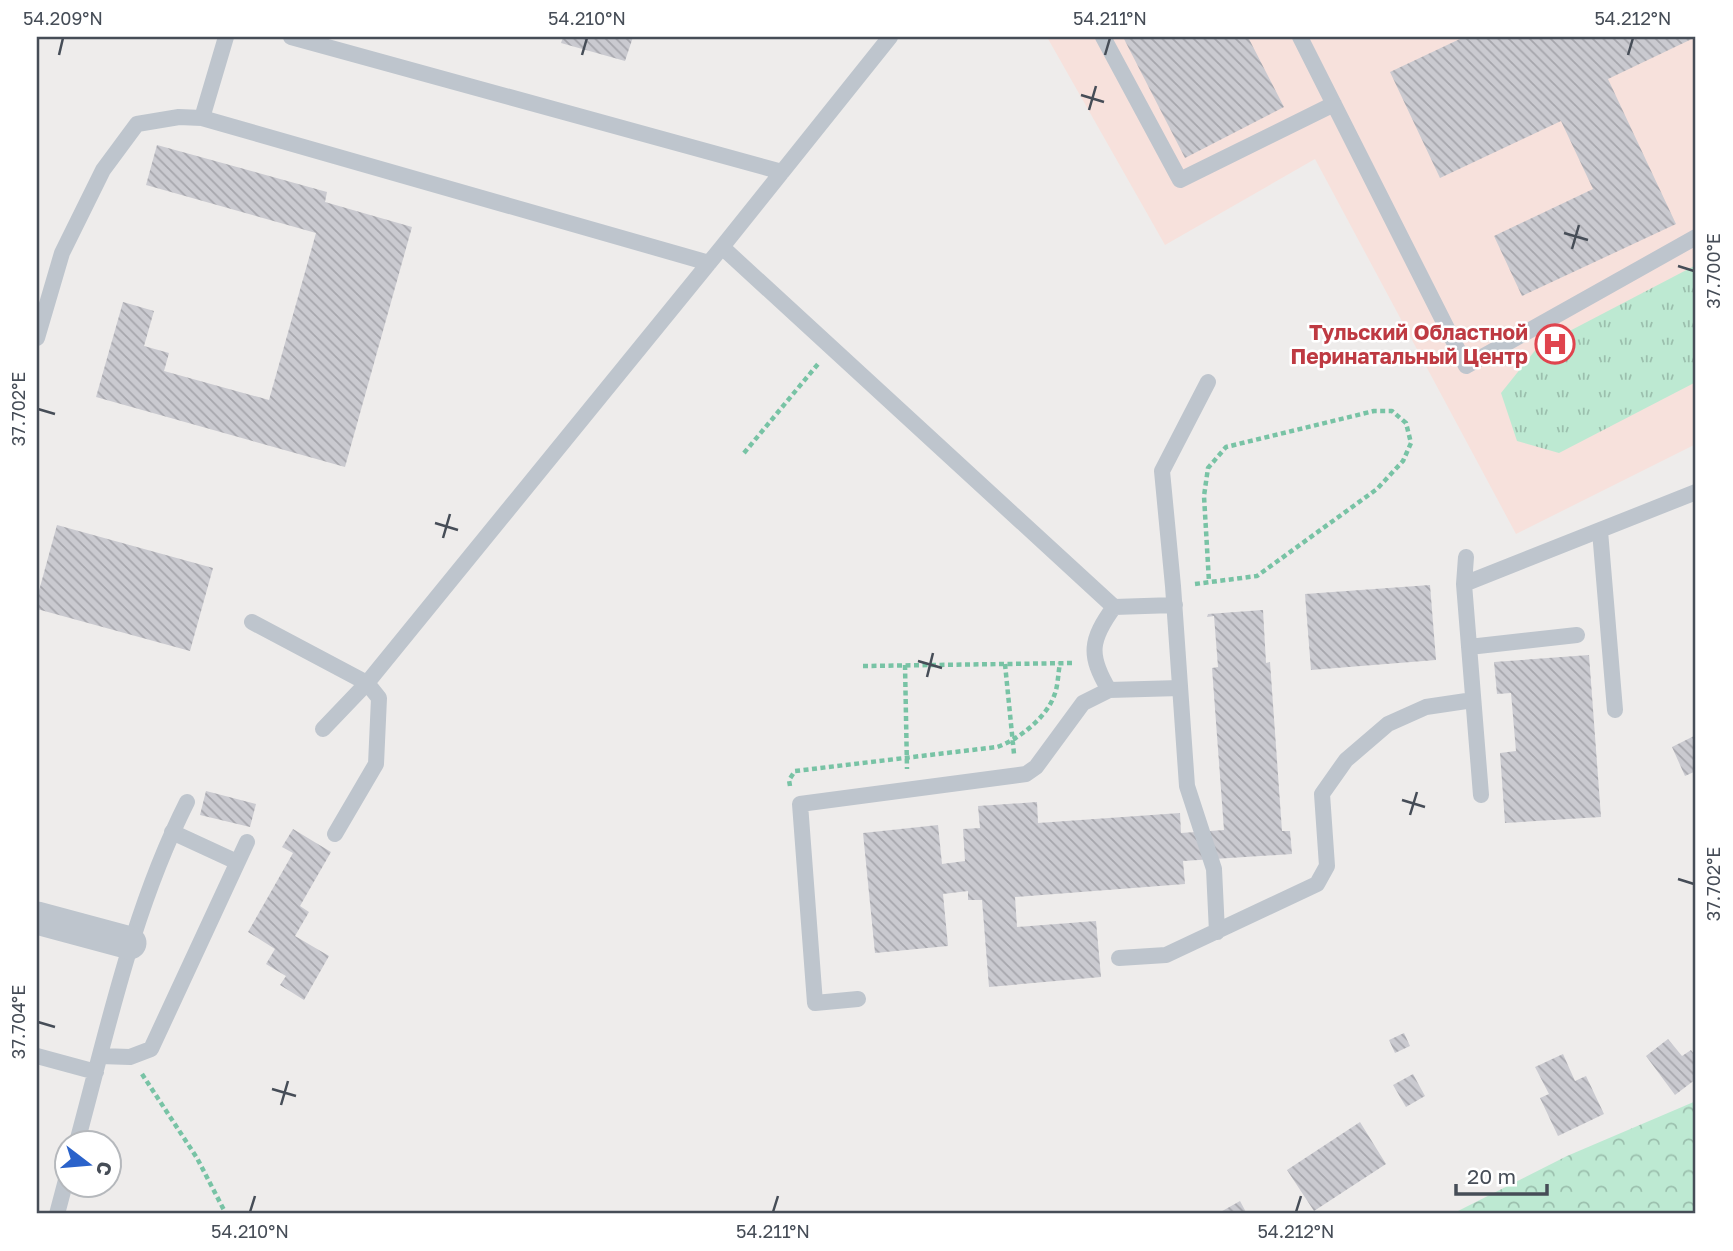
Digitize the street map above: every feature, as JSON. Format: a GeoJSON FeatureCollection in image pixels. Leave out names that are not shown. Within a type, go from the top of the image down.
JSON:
{"type":"FeatureCollection","features":[{"type":"Feature","properties":{"kind":"street"},"geometry":{"type":"LineString","coordinates":[[37,918],[131,943]]}},
{"type":"Feature","properties":{"kind":"lane"},"geometry":{"type":"LineString","coordinates":[[202,118],[226,37]]}},
{"type":"Feature","properties":{"kind":"lane"},"geometry":{"type":"LineString","coordinates":[[291,37],[782,172]]}},
{"type":"Feature","properties":{"kind":"lane"},"geometry":{"type":"LineString","coordinates":[[323,729],[367,683],[723,247],[890,37]]}},
{"type":"Feature","properties":{"kind":"lane"},"geometry":{"type":"LineString","coordinates":[[1103,37],[1180,180],[1334,104]]}},
{"type":"Feature","properties":{"kind":"lane"},"geometry":{"type":"LineString","coordinates":[[1300,37],[1466,366],[1696,237]]}},
{"type":"Feature","properties":{"kind":"lane"},"geometry":{"type":"LineString","coordinates":[[37,338],[62,253],[110,161],[137,124],[179,117],[202,118],[709,263]]}},
{"type":"Feature","properties":{"kind":"lane"},"geometry":{"type":"LineString","coordinates":[[723,247],[1114,607],[1175,605]]}},
{"type":"Feature","properties":{"kind":"lane"},"geometry":{"type":"LineString","coordinates":[[1208,382],[1162,471],[1175,605],[1187,786],[1214,869],[1217,932]]}},
{"type":"Feature","properties":{"kind":"lane"},"geometry":{"type":"LineString","coordinates":[[1464,584],[1696,492]]}},
{"type":"Feature","properties":{"kind":"lane"},"geometry":{"type":"LineString","coordinates":[[1600,531],[1615,710]]}},
{"type":"Feature","properties":{"kind":"lane"},"geometry":{"type":"LineString","coordinates":[[1466,557],[1464,584],[1481,795]]}},
{"type":"Feature","properties":{"kind":"lane"},"geometry":{"type":"LineString","coordinates":[[1109,690],[1097,669],[1094,647],[1100,626],[1114,607]]}},
{"type":"Feature","properties":{"kind":"lane"},"geometry":{"type":"LineString","coordinates":[[252,622],[367,683],[379,698],[376,764],[335,834]]}},
{"type":"Feature","properties":{"kind":"lane"},"geometry":{"type":"LineString","coordinates":[[1469,647],[1577,635]]}},
{"type":"Feature","properties":{"kind":"lane"},"geometry":{"type":"LineString","coordinates":[[858,999],[815,1003],[800,804],[1026,774],[1036,767],[1083,704],[1109,690],[1180,688]]}},
{"type":"Feature","properties":{"kind":"lane"},"geometry":{"type":"LineString","coordinates":[[1119,958],[1166,956],[1317,884],[1327,866],[1322,794],[1346,760],[1388,724],[1426,707],[1473,700]]}},
{"type":"Feature","properties":{"kind":"lane"},"geometry":{"type":"LineString","coordinates":[[80,1128],[131,943],[172,832],[187,802]]}},
{"type":"Feature","properties":{"kind":"lane"},"geometry":{"type":"LineString","coordinates":[[172,832],[237,862]]}},
{"type":"Feature","properties":{"kind":"lane"},"geometry":{"type":"LineString","coordinates":[[37,1056],[98,1064],[151,1049],[247,842]]}},
{"type":"Feature","properties":{"kind":"path"},"geometry":{"type":"LineString","coordinates":[[744,453],[832,347]]}},
{"type":"Feature","properties":{"kind":"path"},"geometry":{"type":"LineString","coordinates":[[1374,411],[1392,411],[1406,423],[1411,443],[1403,461],[1377,489],[1257,576],[1209,582],[1205,496],[1208,468],[1226,447],[1374,411]]}},
{"type":"Feature","properties":{"kind":"path"},"geometry":{"type":"LineString","coordinates":[[800,804],[790,792],[789,780],[795,771],[907,759],[997,747],[1013,742],[1036,722],[1054,697],[1060,663]]}},
{"type":"Feature","properties":{"kind":"path"},"geometry":{"type":"LineString","coordinates":[[863,666],[1096,663]]}},
{"type":"Feature","properties":{"kind":"path"},"geometry":{"type":"LineString","coordinates":[[1004,664],[1016,777]]}},
{"type":"Feature","properties":{"kind":"path"},"geometry":{"type":"LineString","coordinates":[[905,665],[908,790]]}},
{"type":"Feature","properties":{"kind":"path"},"geometry":{"type":"LineString","coordinates":[[130,1057],[197,1157],[226,1214]]}},
{"type":"Feature","properties":{"kind":"shaded area","name":"Тульский Областной Перинатальный Центр"},"geometry":{"type":"Polygon","coordinates":[[[1047,37],[1696,37],[1696,444],[1516,534],[1315,159],[1165,245],[1047,37]]]}},
{"type":"Feature","properties":{"kind":"green space"},"geometry":{"type":"Polygon","coordinates":[[[1696,265],[1696,382],[1559,453],[1517,441],[1501,393],[1537,348],[1696,265]]]}},
{"type":"Feature","properties":{"kind":"green space"},"geometry":{"type":"Polygon","coordinates":[[[1696,1101],[1696,1214],[1452,1214],[1567,1156],[1696,1101]]]}},
{"type":"Feature","properties":{"kind":"building"},"geometry":{"type":"Polygon","coordinates":[[[563,37],[633,37],[625,61],[561,43],[563,37]]]}},
{"type":"Feature","properties":{"kind":"building"},"geometry":{"type":"Polygon","coordinates":[[[1123,37],[1248,37],[1284,107],[1185,158],[1123,37]]]}},
{"type":"Feature","properties":{"kind":"building"},"geometry":{"type":"Polygon","coordinates":[[[1464,37],[1696,37],[1608,79],[1676,224],[1522,296],[1494,236],[1593,189],[1561,121],[1440,178],[1390,72],[1464,37]]]}},
{"type":"Feature","properties":{"kind":"building"},"geometry":{"type":"Polygon","coordinates":[[[157,145],[327,192],[325,202],[412,227],[345,467],[96,397],[123,302],[154,311],[144,346],[169,353],[164,371],[269,400],[316,233],[146,185],[157,145]]]}},
{"type":"Feature","properties":{"kind":"building"},"geometry":{"type":"Polygon","coordinates":[[[57,525],[213,568],[190,651],[37,609],[37,598],[57,525]]]}},
{"type":"Feature","properties":{"kind":"building"},"geometry":{"type":"Polygon","coordinates":[[[1430,585],[1436,660],[1311,670],[1305,594],[1430,585]]]}},
{"type":"Feature","properties":{"kind":"building"},"geometry":{"type":"Polygon","coordinates":[[[1263,610],[1266,663],[1270,662],[1282,831],[1290,831],[1292,854],[1183,861],[1185,884],[1015,897],[1017,927],[1096,921],[1101,977],[989,987],[982,900],[968,900],[968,891],[943,894],[948,946],[875,953],[863,833],[938,825],[942,864],[965,861],[963,829],[980,828],[978,806],[1037,802],[1038,823],[1180,813],[1181,833],[1224,830],[1212,668],[1218,667],[1214,616],[1207,617],[1208,614],[1263,610]]]}},
{"type":"Feature","properties":{"kind":"building"},"geometry":{"type":"Polygon","coordinates":[[[1589,655],[1601,817],[1505,823],[1500,753],[1516,751],[1511,693],[1497,694],[1494,662],[1589,655]]]}},
{"type":"Feature","properties":{"kind":"building"},"geometry":{"type":"Polygon","coordinates":[[[1696,735],[1696,771],[1685,776],[1672,747],[1696,735]]]}},
{"type":"Feature","properties":{"kind":"building"},"geometry":{"type":"Polygon","coordinates":[[[206,791],[256,804],[250,827],[200,815],[206,791]]]}},
{"type":"Feature","properties":{"kind":"building"},"geometry":{"type":"Polygon","coordinates":[[[293,829],[331,852],[300,906],[309,912],[295,936],[329,956],[304,1000],[280,985],[286,976],[266,964],[275,949],[248,932],[293,853],[282,847],[293,829]]]}},
{"type":"Feature","properties":{"kind":"building"},"geometry":{"type":"Polygon","coordinates":[[[1404,1033],[1410,1046],[1395,1053],[1389,1040],[1404,1033]]]}},
{"type":"Feature","properties":{"kind":"building"},"geometry":{"type":"Polygon","coordinates":[[[1668,1039],[1682,1056],[1691,1050],[1696,1057],[1696,1079],[1675,1095],[1646,1056],[1668,1039]]]}},
{"type":"Feature","properties":{"kind":"building"},"geometry":{"type":"Polygon","coordinates":[[[1563,1054],[1575,1081],[1586,1076],[1604,1114],[1558,1136],[1540,1098],[1549,1094],[1535,1067],[1563,1054]]]}},
{"type":"Feature","properties":{"kind":"building"},"geometry":{"type":"Polygon","coordinates":[[[1413,1074],[1425,1096],[1406,1107],[1393,1085],[1413,1074]]]}},
{"type":"Feature","properties":{"kind":"building"},"geometry":{"type":"Polygon","coordinates":[[[1360,1122],[1386,1164],[1314,1211],[1287,1170],[1360,1122]]]}},
{"type":"Feature","properties":{"kind":"building"},"geometry":{"type":"Polygon","coordinates":[[[1240,1201],[1247,1214],[1217,1214],[1240,1201]]]}},
{"type":"Feature","properties":{"kind":"place","name":"Тульский Областной Перинатальный Центр"},"geometry":{"type":"Point","coordinates":[1555,344]}}]}
